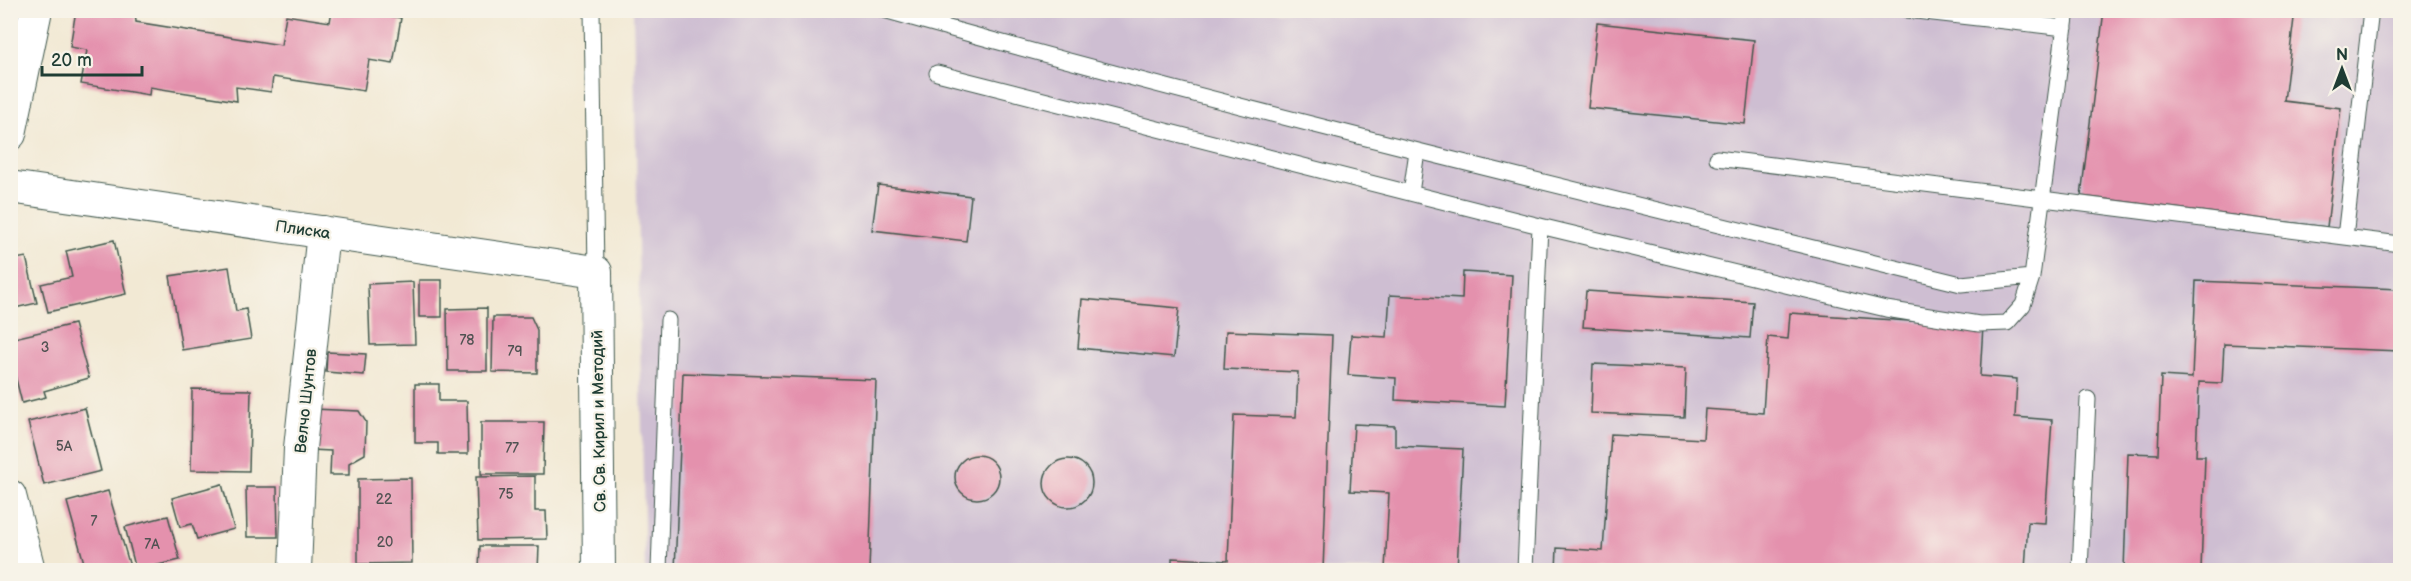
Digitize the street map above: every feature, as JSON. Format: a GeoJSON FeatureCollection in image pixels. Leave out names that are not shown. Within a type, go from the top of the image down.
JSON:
{"type":"FeatureCollection","features":[{"type":"Feature","properties":{"kind":"street"},"geometry":{"type":"LineString","coordinates":[[10,134],[36,10]]}},
{"type":"Feature","properties":{"kind":"street","name":"Плиска"},"geometry":{"type":"LineString","coordinates":[[10,187],[596,272]]}},
{"type":"Feature","properties":{"kind":"street","name":"Велчо Шунтов"},"geometry":{"type":"LineString","coordinates":[[295,570],[300,448],[323,232]]}},
{"type":"Feature","properties":{"kind":"street","name":"Св. Св. Кирил и Методий"},"geometry":{"type":"LineString","coordinates":[[596,272],[599,570]]}},
{"type":"Feature","properties":{"kind":"street"},"geometry":{"type":"LineString","coordinates":[[10,496],[29,570]]}},
{"type":"Feature","properties":{"kind":"lane"},"geometry":{"type":"LineString","coordinates":[[592,10],[596,272]]}},
{"type":"Feature","properties":{"kind":"lane"},"geometry":{"type":"LineString","coordinates":[[884,10],[1018,48],[1417,151],[1961,284],[2032,277]]}},
{"type":"Feature","properties":{"kind":"lane"},"geometry":{"type":"LineString","coordinates":[[1907,10],[2065,28]]}},
{"type":"Feature","properties":{"kind":"lane"},"geometry":{"type":"LineString","coordinates":[[937,73],[1540,226],[1886,309],[1978,324],[2007,323],[2023,305],[2032,277],[2067,10]]}},
{"type":"Feature","properties":{"kind":"lane"},"geometry":{"type":"LineString","coordinates":[[2345,237],[2371,10]]}},
{"type":"Feature","properties":{"kind":"lane"},"geometry":{"type":"LineString","coordinates":[[1411,193],[1417,151]]}},
{"type":"Feature","properties":{"kind":"lane"},"geometry":{"type":"LineString","coordinates":[[1717,158],[2400,244]]}},
{"type":"Feature","properties":{"kind":"lane"},"geometry":{"type":"LineString","coordinates":[[1525,570],[1540,226]]}},
{"type":"Feature","properties":{"kind":"lane"},"geometry":{"type":"LineString","coordinates":[[659,570],[668,320]]}},
{"type":"Feature","properties":{"kind":"lane"},"geometry":{"type":"LineString","coordinates":[[2080,570],[2088,399]]}},
{"type":"Feature","properties":{"kind":"shaded area"},"geometry":{"type":"Polygon","coordinates":[[[633,11],[2400,11],[2400,570],[645,570],[633,11]]]}},
{"type":"Feature","properties":{"kind":"building"},"geometry":{"type":"Polygon","coordinates":[[[76,10],[135,11],[136,22],[281,45],[286,15],[330,22],[332,10],[356,10],[401,18],[393,64],[369,60],[364,91],[273,77],[271,92],[236,87],[237,101],[150,87],[149,95],[81,84],[87,50],[70,47],[76,10]]]}},
{"type":"Feature","properties":{"kind":"building"},"geometry":{"type":"Polygon","coordinates":[[[2104,10],[2295,10],[2284,101],[2341,108],[2327,227],[2081,196],[2104,10]]]}},
{"type":"Feature","properties":{"kind":"building"},"geometry":{"type":"Polygon","coordinates":[[[1597,23],[1754,40],[1745,124],[1588,108],[1597,23]]]}},
{"type":"Feature","properties":{"kind":"building"},"geometry":{"type":"Polygon","coordinates":[[[878,185],[971,196],[966,241],[872,230],[878,185]]]}},
{"type":"Feature","properties":{"kind":"building"},"geometry":{"type":"Polygon","coordinates":[[[114,240],[126,294],[48,312],[41,284],[72,277],[66,251],[114,240]]]}},
{"type":"Feature","properties":{"kind":"building"},"geometry":{"type":"Polygon","coordinates":[[[26,257],[37,303],[10,309],[10,260],[26,257]]]}},
{"type":"Feature","properties":{"kind":"building"},"geometry":{"type":"Polygon","coordinates":[[[229,267],[236,311],[246,309],[251,339],[182,350],[170,276],[229,267]]]}},
{"type":"Feature","properties":{"kind":"building"},"geometry":{"type":"Polygon","coordinates":[[[1463,272],[1512,275],[1505,406],[1395,400],[1396,378],[1348,375],[1351,335],[1387,337],[1390,295],[1462,299],[1463,272]]]}},
{"type":"Feature","properties":{"kind":"building"},"geometry":{"type":"Polygon","coordinates":[[[419,280],[442,280],[442,317],[419,317],[419,280]]]}},
{"type":"Feature","properties":{"kind":"building"},"geometry":{"type":"Polygon","coordinates":[[[2196,281],[2400,289],[2400,351],[2224,344],[2222,383],[2199,382],[2196,456],[2205,456],[2201,570],[2124,570],[2128,453],[2158,454],[2161,376],[2192,378],[2196,281]]]}},
{"type":"Feature","properties":{"kind":"building"},"geometry":{"type":"Polygon","coordinates":[[[413,282],[415,344],[370,345],[368,284],[413,282]]]}},
{"type":"Feature","properties":{"kind":"building"},"geometry":{"type":"Polygon","coordinates":[[[1586,291],[1753,302],[1750,338],[1583,327],[1586,291]]]}},
{"type":"Feature","properties":{"kind":"building"},"geometry":{"type":"Polygon","coordinates":[[[1082,299],[1179,308],[1174,357],[1078,348],[1082,299]]]}},
{"type":"Feature","properties":{"kind":"building"},"geometry":{"type":"Polygon","coordinates":[[[487,308],[487,371],[448,371],[447,309],[487,308]]]}},
{"type":"Feature","properties":{"kind":"building"},"geometry":{"type":"Polygon","coordinates":[[[1790,313],[1983,326],[1980,376],[2017,379],[2015,417],[2052,420],[2045,523],[2028,522],[2025,570],[1556,570],[1557,548],[1603,551],[1611,434],[1703,439],[1705,409],[1763,413],[1768,337],[1788,339],[1790,313]]]}},
{"type":"Feature","properties":{"kind":"building"},"geometry":{"type":"Polygon","coordinates":[[[493,317],[531,317],[537,330],[537,373],[492,372],[493,317]]]}},
{"type":"Feature","properties":{"kind":"building"},"geometry":{"type":"Polygon","coordinates":[[[74,324],[89,378],[44,391],[46,397],[22,403],[10,355],[10,339],[74,324]]]}},
{"type":"Feature","properties":{"kind":"building"},"geometry":{"type":"Polygon","coordinates":[[[1226,331],[1332,335],[1323,570],[1172,570],[1172,558],[1228,561],[1234,415],[1296,417],[1298,372],[1224,369],[1226,331]]]}},
{"type":"Feature","properties":{"kind":"building"},"geometry":{"type":"Polygon","coordinates":[[[327,352],[366,354],[364,375],[326,372],[327,352]]]}},
{"type":"Feature","properties":{"kind":"building"},"geometry":{"type":"Polygon","coordinates":[[[1593,364],[1686,368],[1684,417],[1591,413],[1593,364]]]}},
{"type":"Feature","properties":{"kind":"building"},"geometry":{"type":"Polygon","coordinates":[[[683,373],[876,380],[869,570],[675,570],[683,373]]]}},
{"type":"Feature","properties":{"kind":"building"},"geometry":{"type":"Polygon","coordinates":[[[415,384],[439,384],[439,401],[467,401],[468,454],[438,454],[438,443],[415,443],[415,384]]]}},
{"type":"Feature","properties":{"kind":"building"},"geometry":{"type":"Polygon","coordinates":[[[192,389],[251,390],[249,471],[191,470],[192,389]]]}},
{"type":"Feature","properties":{"kind":"building"},"geometry":{"type":"Polygon","coordinates":[[[85,408],[101,471],[44,485],[28,422],[85,408]]]}},
{"type":"Feature","properties":{"kind":"building"},"geometry":{"type":"Polygon","coordinates":[[[313,409],[359,411],[366,422],[365,454],[349,463],[349,475],[330,475],[331,451],[311,450],[313,409]]]}},
{"type":"Feature","properties":{"kind":"building"},"geometry":{"type":"Polygon","coordinates":[[[481,422],[544,422],[543,474],[481,474],[481,422]]]}},
{"type":"Feature","properties":{"kind":"building"},"geometry":{"type":"Polygon","coordinates":[[[1354,424],[1395,426],[1395,446],[1463,449],[1457,570],[1385,570],[1389,493],[1350,491],[1354,424]]]}},
{"type":"Feature","properties":{"kind":"building"},"geometry":{"type":"Polygon","coordinates":[[[977,455],[986,456],[993,461],[998,468],[998,486],[993,493],[986,498],[977,499],[968,498],[961,493],[956,486],[955,477],[956,468],[961,461],[968,456],[977,455]]]}},
{"type":"Feature","properties":{"kind":"building"},"geometry":{"type":"Polygon","coordinates":[[[1063,459],[1073,459],[1085,466],[1092,478],[1092,488],[1085,500],[1073,507],[1063,507],[1048,496],[1044,488],[1044,478],[1055,463],[1063,459]]]}},
{"type":"Feature","properties":{"kind":"building"},"geometry":{"type":"Polygon","coordinates":[[[535,476],[535,511],[546,511],[547,539],[478,540],[476,477],[535,476]]]}},
{"type":"Feature","properties":{"kind":"building"},"geometry":{"type":"Polygon","coordinates":[[[411,478],[412,563],[358,564],[358,479],[411,478]]]}},
{"type":"Feature","properties":{"kind":"building"},"geometry":{"type":"Polygon","coordinates":[[[222,484],[234,529],[197,539],[192,524],[180,527],[172,498],[222,484]]]}},
{"type":"Feature","properties":{"kind":"building"},"geometry":{"type":"Polygon","coordinates":[[[246,487],[277,487],[278,537],[247,537],[246,487]]]}},
{"type":"Feature","properties":{"kind":"building"},"geometry":{"type":"Polygon","coordinates":[[[108,491],[131,570],[86,570],[67,502],[108,491]]]}},
{"type":"Feature","properties":{"kind":"building"},"geometry":{"type":"Polygon","coordinates":[[[168,516],[180,560],[136,570],[125,527],[168,516]]]}},
{"type":"Feature","properties":{"kind":"building"},"geometry":{"type":"Polygon","coordinates":[[[480,546],[539,546],[538,570],[479,570],[480,546]]]}}]}
